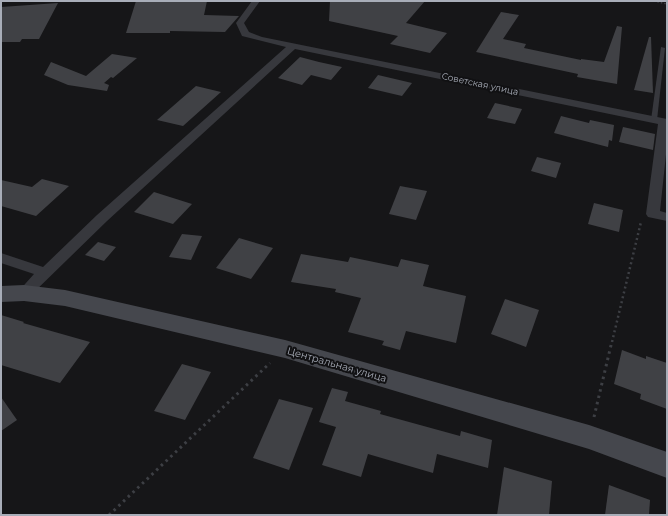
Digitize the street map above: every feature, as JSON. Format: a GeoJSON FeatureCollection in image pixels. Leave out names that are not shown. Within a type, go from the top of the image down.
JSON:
{"type":"FeatureCollection","features":[{"type":"Feature","properties":{"kind":"street"},"geometry":{"type":"LineString","coordinates":[[256,1],[240,24],[245,34],[260,39],[294,45]]}},
{"type":"Feature","properties":{"kind":"street"},"geometry":{"type":"LineString","coordinates":[[12,293],[46,273],[102,218],[294,45]]}},
{"type":"Feature","properties":{"kind":"street","name":"Советская улица"},"geometry":{"type":"LineString","coordinates":[[294,45],[662,122]]}},
{"type":"Feature","properties":{"kind":"street"},"geometry":{"type":"LineString","coordinates":[[662,122],[653,214],[667,217]]}},
{"type":"Feature","properties":{"kind":"street"},"geometry":{"type":"LineString","coordinates":[[1,258],[46,273]]}},
{"type":"Feature","properties":{"kind":"street","name":"Центральная улица"},"geometry":{"type":"LineString","coordinates":[[12,293],[65,298],[285,349],[589,437],[667,465]]}},
{"type":"Feature","properties":{"kind":"lane"},"geometry":{"type":"LineString","coordinates":[[662,122],[663,48]]}},
{"type":"Feature","properties":{"kind":"path"},"geometry":{"type":"LineString","coordinates":[[654,1],[667,4]]}},
{"type":"Feature","properties":{"kind":"path"},"geometry":{"type":"LineString","coordinates":[[589,437],[642,221],[653,214]]}},
{"type":"Feature","properties":{"kind":"path"},"geometry":{"type":"LineString","coordinates":[[109,515],[285,349]]}},
{"type":"Feature","properties":{"kind":"building"},"geometry":{"type":"Polygon","coordinates":[[[136,1],[207,1],[204,15],[239,16],[225,32],[170,31],[170,33],[126,33],[136,1]]]}},
{"type":"Feature","properties":{"kind":"building"},"geometry":{"type":"Polygon","coordinates":[[[330,1],[425,1],[406,23],[447,33],[430,53],[390,44],[398,36],[329,21],[330,1]]]}},
{"type":"Feature","properties":{"kind":"building"},"geometry":{"type":"Polygon","coordinates":[[[58,3],[39,39],[22,39],[20,42],[1,42],[1,7],[58,3]]]}},
{"type":"Feature","properties":{"kind":"building"},"geometry":{"type":"Polygon","coordinates":[[[501,12],[519,15],[503,39],[526,44],[524,48],[581,60],[604,62],[617,26],[622,27],[617,84],[577,77],[578,74],[476,52],[501,12]]]}},
{"type":"Feature","properties":{"kind":"building"},"geometry":{"type":"Polygon","coordinates":[[[649,37],[651,37],[653,93],[634,90],[649,37]]]}},
{"type":"Feature","properties":{"kind":"building"},"geometry":{"type":"Polygon","coordinates":[[[112,54],[137,58],[113,78],[111,77],[104,83],[109,85],[107,91],[68,85],[44,75],[51,62],[86,76],[112,54]]]}},
{"type":"Feature","properties":{"kind":"building"},"geometry":{"type":"Polygon","coordinates":[[[300,57],[342,67],[331,80],[311,75],[302,85],[278,78],[300,57]]]}},
{"type":"Feature","properties":{"kind":"building"},"geometry":{"type":"Polygon","coordinates":[[[378,75],[412,83],[402,96],[368,88],[378,75]]]}},
{"type":"Feature","properties":{"kind":"building"},"geometry":{"type":"Polygon","coordinates":[[[196,86],[221,92],[183,126],[157,120],[196,86]]]}},
{"type":"Feature","properties":{"kind":"building"},"geometry":{"type":"Polygon","coordinates":[[[495,103],[522,109],[515,124],[487,118],[495,103]]]}},
{"type":"Feature","properties":{"kind":"building"},"geometry":{"type":"Polygon","coordinates":[[[561,116],[589,123],[590,120],[614,125],[612,141],[609,140],[608,147],[554,133],[561,116]]]}},
{"type":"Feature","properties":{"kind":"building"},"geometry":{"type":"Polygon","coordinates":[[[623,127],[655,134],[653,150],[619,142],[623,127]]]}},
{"type":"Feature","properties":{"kind":"building"},"geometry":{"type":"Polygon","coordinates":[[[537,157],[561,163],[556,178],[531,171],[537,157]]]}},
{"type":"Feature","properties":{"kind":"building"},"geometry":{"type":"Polygon","coordinates":[[[42,179],[69,186],[36,216],[1,206],[1,180],[32,187],[42,179]]]}},
{"type":"Feature","properties":{"kind":"building"},"geometry":{"type":"Polygon","coordinates":[[[400,186],[427,191],[416,220],[389,214],[400,186]]]}},
{"type":"Feature","properties":{"kind":"building"},"geometry":{"type":"Polygon","coordinates":[[[154,192],[192,204],[173,224],[134,212],[154,192]]]}},
{"type":"Feature","properties":{"kind":"building"},"geometry":{"type":"Polygon","coordinates":[[[594,203],[623,210],[619,232],[588,224],[594,203]]]}},
{"type":"Feature","properties":{"kind":"building"},"geometry":{"type":"Polygon","coordinates":[[[182,234],[202,236],[191,260],[169,257],[182,234]]]}},
{"type":"Feature","properties":{"kind":"building"},"geometry":{"type":"Polygon","coordinates":[[[239,238],[273,248],[251,279],[216,268],[239,238]]]}},
{"type":"Feature","properties":{"kind":"building"},"geometry":{"type":"Polygon","coordinates":[[[98,242],[116,247],[104,261],[85,255],[98,242]]]}},
{"type":"Feature","properties":{"kind":"building"},"geometry":{"type":"Polygon","coordinates":[[[301,254],[348,262],[350,257],[398,267],[401,259],[429,265],[423,286],[466,296],[456,343],[406,331],[400,350],[382,345],[384,341],[348,332],[361,298],[335,292],[336,289],[291,282],[301,254]]]}},
{"type":"Feature","properties":{"kind":"building"},"geometry":{"type":"Polygon","coordinates":[[[505,299],[539,310],[526,347],[491,334],[505,299]]]}},
{"type":"Feature","properties":{"kind":"building"},"geometry":{"type":"Polygon","coordinates":[[[1,315],[24,322],[23,323],[90,342],[60,383],[1,365],[1,315]]]}},
{"type":"Feature","properties":{"kind":"building"},"geometry":{"type":"Polygon","coordinates":[[[622,350],[646,359],[646,356],[667,363],[667,409],[640,399],[641,394],[614,384],[622,350]]]}},
{"type":"Feature","properties":{"kind":"building"},"geometry":{"type":"Polygon","coordinates":[[[182,364],[211,372],[185,420],[154,411],[182,364]]]}},
{"type":"Feature","properties":{"kind":"building"},"geometry":{"type":"Polygon","coordinates":[[[332,388],[348,392],[345,401],[381,411],[380,414],[460,436],[461,431],[492,440],[488,468],[437,454],[433,473],[368,454],[361,477],[322,465],[336,427],[319,422],[332,388]]]}},
{"type":"Feature","properties":{"kind":"building"},"geometry":{"type":"Polygon","coordinates":[[[1,397],[17,420],[1,431],[1,397]]]}},
{"type":"Feature","properties":{"kind":"building"},"geometry":{"type":"Polygon","coordinates":[[[279,399],[313,408],[289,470],[253,458],[279,399]]]}},
{"type":"Feature","properties":{"kind":"building"},"geometry":{"type":"Polygon","coordinates":[[[504,467],[552,481],[549,515],[497,515],[504,467]]]}},
{"type":"Feature","properties":{"kind":"building"},"geometry":{"type":"Polygon","coordinates":[[[609,485],[650,500],[649,515],[605,515],[609,485]]]}}]}
